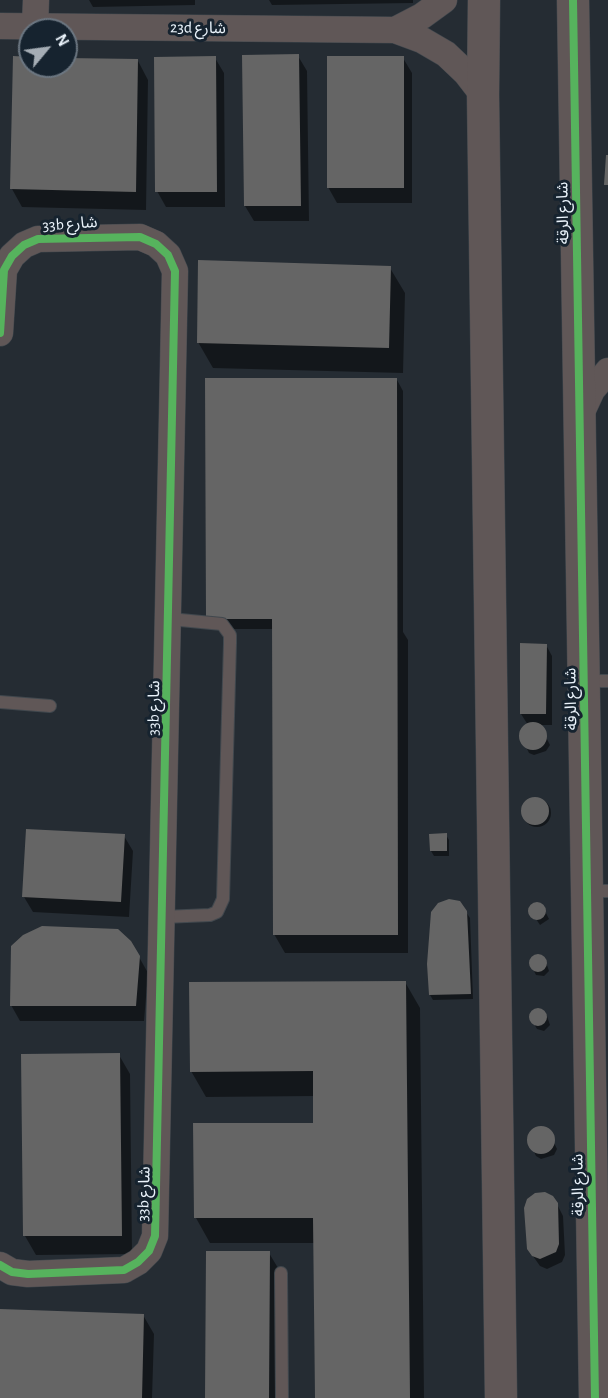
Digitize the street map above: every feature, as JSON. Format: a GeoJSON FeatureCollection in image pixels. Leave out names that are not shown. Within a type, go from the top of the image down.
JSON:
{"type":"FeatureCollection","features":[{"type":"Feature","properties":{"kind":"street"},"geometry":{"type":"LineString","coordinates":[[36,0],[41,18]]}},
{"type":"Feature","properties":{"kind":"street","name":"23d شارع"},"geometry":{"type":"LineString","coordinates":[[395,30],[422,16],[444,0]]}},
{"type":"Feature","properties":{"kind":"street"},"geometry":{"type":"LineString","coordinates":[[484,0],[483,95],[496,1393]]}},
{"type":"Feature","properties":{"kind":"street","name":"شارع الرقة"},"geometry":{"type":"LineString","coordinates":[[573,0],[580,416],[596,681],[602,1330],[595,1398]]}},
{"type":"Feature","properties":{"kind":"street","name":"23d شارع"},"geometry":{"type":"LineString","coordinates":[[0,26],[18,26]]}},
{"type":"Feature","properties":{"kind":"street","name":"23d شارع"},"geometry":{"type":"LineString","coordinates":[[78,27],[395,30],[422,40],[446,54],[466,73],[483,95]]}},
{"type":"Feature","properties":{"kind":"street","name":"33b شارع"},"geometry":{"type":"LineString","coordinates":[[0,333],[4,270],[12,256],[24,245],[38,239],[123,235],[148,240],[168,255],[175,271],[177,288],[156,1236],[149,1251],[138,1262],[124,1270],[108,1273],[28,1274],[12,1272],[0,1265]]}},
{"type":"Feature","properties":{"kind":"street"},"geometry":{"type":"LineString","coordinates":[[580,416],[592,390],[608,371]]}},
{"type":"Feature","properties":{"kind":"lane"},"geometry":{"type":"LineString","coordinates":[[163,916],[210,915],[217,912],[223,899],[230,643],[227,629],[222,624],[170,619]]}},
{"type":"Feature","properties":{"kind":"lane"},"geometry":{"type":"LineString","coordinates":[[0,702],[50,706]]}},
{"type":"Feature","properties":{"kind":"lane"},"geometry":{"type":"LineString","coordinates":[[281,1273],[282,1398]]}},
{"type":"Feature","properties":{"kind":"building"},"geometry":{"type":"Polygon","coordinates":[[[299,54],[301,206],[244,206],[242,55],[299,54]]]}},
{"type":"Feature","properties":{"kind":"building"},"geometry":{"type":"Polygon","coordinates":[[[13,56],[18,56],[18,78],[78,78],[78,58],[138,59],[136,192],[10,189],[13,56]]]}},
{"type":"Feature","properties":{"kind":"building"},"geometry":{"type":"Polygon","coordinates":[[[216,56],[217,192],[155,192],[154,57],[216,56]]]}},
{"type":"Feature","properties":{"kind":"building"},"geometry":{"type":"Polygon","coordinates":[[[327,56],[404,56],[404,188],[327,188],[327,56]]]}},
{"type":"Feature","properties":{"kind":"building"},"geometry":{"type":"Polygon","coordinates":[[[606,155],[608,155],[608,185],[604,185],[606,155]]]}},
{"type":"Feature","properties":{"kind":"building"},"geometry":{"type":"Polygon","coordinates":[[[198,260],[391,266],[389,348],[197,343],[198,260]]]}},
{"type":"Feature","properties":{"kind":"building"},"geometry":{"type":"Polygon","coordinates":[[[205,378],[397,378],[398,935],[273,935],[272,619],[206,619],[205,378]]]}},
{"type":"Feature","properties":{"kind":"building"},"geometry":{"type":"Polygon","coordinates":[[[520,643],[547,644],[546,714],[520,714],[520,643]]]}},
{"type":"Feature","properties":{"kind":"building"},"geometry":{"type":"Polygon","coordinates":[[[533,722],[543,726],[547,736],[543,746],[533,750],[523,746],[519,736],[523,726],[533,722]]]}},
{"type":"Feature","properties":{"kind":"building"},"geometry":{"type":"Polygon","coordinates":[[[535,797],[545,801],[549,811],[545,821],[535,825],[525,821],[521,811],[525,801],[535,797]]]}},
{"type":"Feature","properties":{"kind":"building"},"geometry":{"type":"Polygon","coordinates":[[[26,829],[125,834],[121,902],[22,897],[26,829]]]}},
{"type":"Feature","properties":{"kind":"building"},"geometry":{"type":"Polygon","coordinates":[[[447,833],[447,851],[430,851],[429,834],[447,833]]]}},
{"type":"Feature","properties":{"kind":"building"},"geometry":{"type":"Polygon","coordinates":[[[449,899],[460,901],[467,911],[471,994],[429,995],[427,964],[431,912],[438,903],[449,899]]]}},
{"type":"Feature","properties":{"kind":"building"},"geometry":{"type":"Polygon","coordinates":[[[533,902],[541,902],[546,907],[544,918],[533,920],[528,915],[528,907],[533,902]]]}},
{"type":"Feature","properties":{"kind":"building"},"geometry":{"type":"Polygon","coordinates":[[[42,926],[118,929],[131,941],[140,956],[136,1006],[10,1006],[11,946],[23,935],[42,926]]]}},
{"type":"Feature","properties":{"kind":"building"},"geometry":{"type":"Polygon","coordinates":[[[534,954],[542,954],[547,959],[545,970],[534,972],[529,967],[529,959],[534,954]]]}},
{"type":"Feature","properties":{"kind":"building"},"geometry":{"type":"Polygon","coordinates":[[[406,981],[410,1398],[315,1398],[313,1218],[194,1218],[193,1123],[313,1123],[313,1071],[190,1072],[189,982],[406,981]]]}},
{"type":"Feature","properties":{"kind":"building"},"geometry":{"type":"Polygon","coordinates":[[[534,1008],[542,1008],[547,1013],[545,1024],[534,1026],[529,1021],[529,1013],[534,1008]]]}},
{"type":"Feature","properties":{"kind":"building"},"geometry":{"type":"Polygon","coordinates":[[[120,1053],[122,1236],[23,1236],[21,1054],[120,1053]]]}},
{"type":"Feature","properties":{"kind":"building"},"geometry":{"type":"Polygon","coordinates":[[[541,1126],[551,1130],[555,1140],[551,1150],[541,1154],[531,1150],[527,1140],[531,1130],[541,1126]]]}},
{"type":"Feature","properties":{"kind":"building"},"geometry":{"type":"Polygon","coordinates":[[[545,1192],[553,1196],[558,1203],[559,1244],[556,1252],[540,1259],[532,1256],[527,1249],[524,1208],[527,1199],[535,1193],[545,1192]]]}},
{"type":"Feature","properties":{"kind":"building"},"geometry":{"type":"Polygon","coordinates":[[[206,1251],[270,1251],[269,1398],[205,1398],[206,1251]]]}},
{"type":"Feature","properties":{"kind":"building"},"geometry":{"type":"Polygon","coordinates":[[[0,1309],[144,1314],[142,1398],[0,1398],[0,1309]]]}},
{"type":"Feature","properties":{"kind":"cycle path"},"geometry":{"type":"LineString","coordinates":[[573,0],[595,1398]]}},
{"type":"Feature","properties":{"kind":"cycle path"},"geometry":{"type":"LineString","coordinates":[[0,333],[4,270],[12,256],[24,245],[38,239],[140,237],[156,244],[168,255],[175,271],[155,1236],[149,1251],[138,1262],[124,1270],[28,1274],[12,1272],[0,1265]]}}]}
